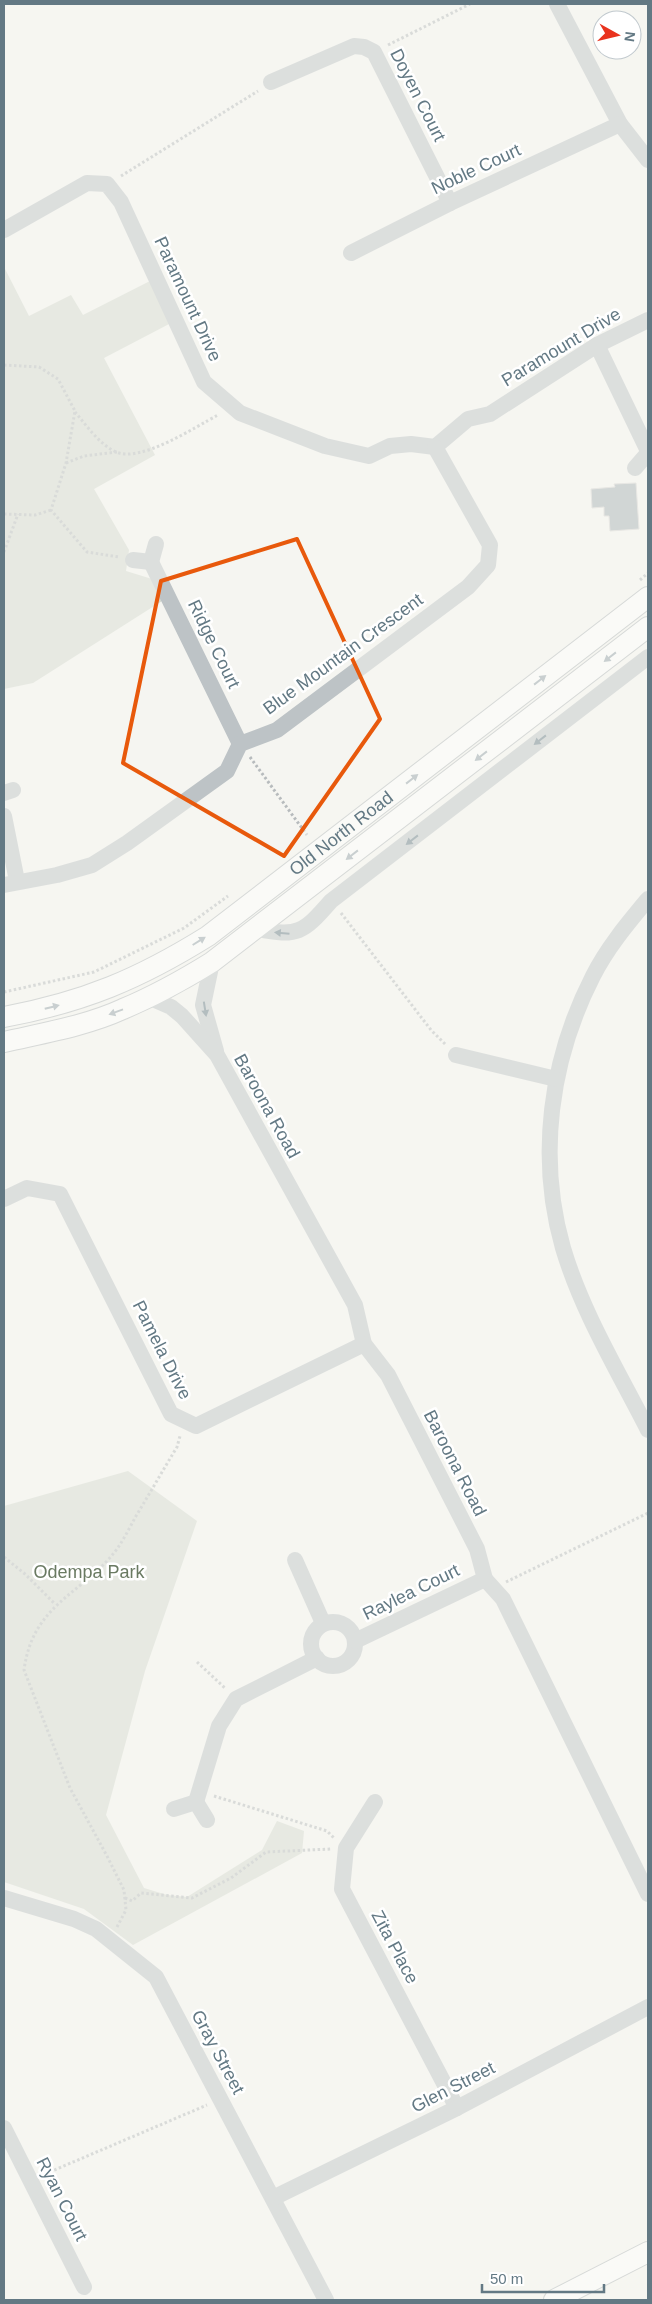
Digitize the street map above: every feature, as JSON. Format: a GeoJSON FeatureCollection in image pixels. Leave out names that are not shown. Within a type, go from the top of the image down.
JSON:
{"type":"FeatureCollection","features":[{"type":"Feature","properties":{"kind":"main road","name":"Old North Road"},"geometry":{"type":"LineString","coordinates":[[4,1016],[79,1000],[114,987],[175,956],[208,936],[642,590]]}},
{"type":"Feature","properties":{"kind":"main road","name":"Old North Road"},"geometry":{"type":"LineString","coordinates":[[4,1042],[85,1022],[122,1010],[182,981],[212,962],[648,627]]}},
{"type":"Feature","properties":{"kind":"main road"},"geometry":{"type":"LineString","coordinates":[[554,2300],[648,2252]]}},
{"type":"Feature","properties":{"kind":"street"},"geometry":{"type":"LineString","coordinates":[[557,4],[620,124],[648,160]]}},
{"type":"Feature","properties":{"kind":"street","name":"Doyen Court"},"geometry":{"type":"LineString","coordinates":[[271,82],[354,46],[364,47],[374,52],[450,203]]}},
{"type":"Feature","properties":{"kind":"street","name":"Noble Court"},"geometry":{"type":"LineString","coordinates":[[351,252],[450,203],[620,124]]}},
{"type":"Feature","properties":{"kind":"street"},"geometry":{"type":"LineString","coordinates":[[4,230],[87,183],[107,184]]}},
{"type":"Feature","properties":{"kind":"street","name":"Paramount Drive"},"geometry":{"type":"LineString","coordinates":[[107,184],[121,202],[204,382],[240,413],[325,446],[369,456],[390,446],[411,444],[435,447],[468,418],[490,414],[597,345],[648,320]]}},
{"type":"Feature","properties":{"kind":"street"},"geometry":{"type":"LineString","coordinates":[[597,345],[648,452],[635,468]]}},
{"type":"Feature","properties":{"kind":"street","name":"Blue Mountain Crescent"},"geometry":{"type":"LineString","coordinates":[[240,744],[277,730],[468,587],[488,565],[490,545],[435,447]]}},
{"type":"Feature","properties":{"kind":"street"},"geometry":{"type":"LineString","coordinates":[[133,560],[151,562],[156,544]]}},
{"type":"Feature","properties":{"kind":"street","name":"Ridge Court"},"geometry":{"type":"LineString","coordinates":[[151,562],[240,744]]}},
{"type":"Feature","properties":{"kind":"street"},"geometry":{"type":"LineString","coordinates":[[257,929],[291,934],[314,920],[332,901],[648,657]]}},
{"type":"Feature","properties":{"kind":"street"},"geometry":{"type":"LineString","coordinates":[[4,816],[10,883],[57,875],[92,865],[128,843],[227,771],[240,744]]}},
{"type":"Feature","properties":{"kind":"street"},"geometry":{"type":"LineString","coordinates":[[648,899],[622,930],[593,976],[571,1029],[556,1079],[550,1122],[551,1186],[563,1248],[584,1306],[648,1430]]}},
{"type":"Feature","properties":{"kind":"street","name":"Baroona Road"},"geometry":{"type":"LineString","coordinates":[[212,962],[203,1005],[217,1055],[354,1305],[364,1344],[388,1375],[477,1549],[490,1583],[503,1598],[648,1894]]}},
{"type":"Feature","properties":{"kind":"street","name":"Baroona Road"},"geometry":{"type":"LineString","coordinates":[[148,997],[171,1007],[182,1016],[217,1055]]}},
{"type":"Feature","properties":{"kind":"street"},"geometry":{"type":"LineString","coordinates":[[456,1055],[556,1079]]}},
{"type":"Feature","properties":{"kind":"street","name":"Pamela Drive"},"geometry":{"type":"LineString","coordinates":[[4,1199],[26,1188],[60,1194],[171,1414],[186,1422],[196,1426],[364,1344]]}},
{"type":"Feature","properties":{"kind":"street"},"geometry":{"type":"LineString","coordinates":[[207,1820],[197,1796],[219,1726],[236,1699],[317,1658],[313,1654],[312,1636],[323,1623],[295,1560]]}},
{"type":"Feature","properties":{"kind":"street","name":"Raylea Court"},"geometry":{"type":"LineString","coordinates":[[355,1641],[490,1583]]}},
{"type":"Feature","properties":{"kind":"street","name":"Raylea Court"},"geometry":{"type":"LineString","coordinates":[[317,1658],[326,1666],[344,1664],[355,1651],[354,1633],[341,1622],[323,1623]]}},
{"type":"Feature","properties":{"kind":"street"},"geometry":{"type":"LineString","coordinates":[[174,1809],[197,1796]]}},
{"type":"Feature","properties":{"kind":"street","name":"Zita Place"},"geometry":{"type":"LineString","coordinates":[[375,1802],[346,1848],[342,1889],[457,2108]]}},
{"type":"Feature","properties":{"kind":"street","name":"Gray Street"},"geometry":{"type":"LineString","coordinates":[[4,1898],[74,1919],[96,1929],[156,1977],[326,2300]]}},
{"type":"Feature","properties":{"kind":"street","name":"Glen Street"},"geometry":{"type":"LineString","coordinates":[[273,2198],[457,2108],[648,2007]]}},
{"type":"Feature","properties":{"kind":"street","name":"Ryan Court"},"geometry":{"type":"LineString","coordinates":[[4,2128],[84,2287]]}},
{"type":"Feature","properties":{"kind":"path"},"geometry":{"type":"LineString","coordinates":[[374,52],[470,4]]}},
{"type":"Feature","properties":{"kind":"path"},"geometry":{"type":"LineString","coordinates":[[107,184],[271,82]]}},
{"type":"Feature","properties":{"kind":"path"},"geometry":{"type":"LineString","coordinates":[[4,365],[39,368],[58,379],[75,411],[97,437],[117,452]]}},
{"type":"Feature","properties":{"kind":"path"},"geometry":{"type":"LineString","coordinates":[[66,463],[84,456],[117,452],[144,453],[233,408]]}},
{"type":"Feature","properties":{"kind":"path"},"geometry":{"type":"LineString","coordinates":[[51,510],[66,463],[75,411]]}},
{"type":"Feature","properties":{"kind":"path"},"geometry":{"type":"LineString","coordinates":[[4,514],[35,515],[51,510]]}},
{"type":"Feature","properties":{"kind":"path"},"geometry":{"type":"LineString","coordinates":[[51,510],[87,552],[133,560]]}},
{"type":"Feature","properties":{"kind":"path"},"geometry":{"type":"LineString","coordinates":[[4,552],[18,514]]}},
{"type":"Feature","properties":{"kind":"path"},"geometry":{"type":"LineString","coordinates":[[642,590],[648,573]]}},
{"type":"Feature","properties":{"kind":"path"},"geometry":{"type":"LineString","coordinates":[[240,744],[307,835]]}},
{"type":"Feature","properties":{"kind":"path"},"geometry":{"type":"LineString","coordinates":[[299,841],[315,829]]}},
{"type":"Feature","properties":{"kind":"path"},"geometry":{"type":"LineString","coordinates":[[4,992],[94,972],[184,928],[230,894]]}},
{"type":"Feature","properties":{"kind":"path"},"geometry":{"type":"LineString","coordinates":[[332,901],[432,1030],[456,1055]]}},
{"type":"Feature","properties":{"kind":"path"},"geometry":{"type":"LineString","coordinates":[[117,1927],[126,1910],[124,1890],[70,1788],[24,1670],[26,1651],[36,1631],[56,1604],[88,1578],[116,1550],[177,1447],[186,1422]]}},
{"type":"Feature","properties":{"kind":"path"},"geometry":{"type":"LineString","coordinates":[[490,1583],[648,1513]]}},
{"type":"Feature","properties":{"kind":"path"},"geometry":{"type":"LineString","coordinates":[[4,1557],[56,1604]]}},
{"type":"Feature","properties":{"kind":"path"},"geometry":{"type":"LineString","coordinates":[[197,1662],[236,1699]]}},
{"type":"Feature","properties":{"kind":"path"},"geometry":{"type":"LineString","coordinates":[[197,1796],[326,1831],[346,1848]]}},
{"type":"Feature","properties":{"kind":"path"},"geometry":{"type":"LineString","coordinates":[[125,1898],[132,1901],[141,1893],[192,1898],[231,1878],[266,1852],[346,1848]]}},
{"type":"Feature","properties":{"kind":"path"},"geometry":{"type":"LineString","coordinates":[[30,2180],[220,2100]]}},
{"type":"Feature","properties":{"kind":"highlighted area"},"geometry":{"type":"Polygon","coordinates":[[[297,539],[380,719],[284,856],[123,763],[161,581],[297,539]]]}},
{"type":"Feature","properties":{"kind":"green space"},"geometry":{"type":"Polygon","coordinates":[[[4,267],[29,316],[71,295],[83,315],[150,281],[171,323],[104,358],[155,455],[94,489],[129,550],[126,571],[152,579],[162,601],[33,683],[4,689],[4,267]]]}},
{"type":"Feature","properties":{"kind":"green space","name":"Odempa Park"},"geometry":{"type":"Polygon","coordinates":[[[128,1471],[197,1521],[145,1671],[106,1815],[144,1888],[167,1895],[187,1897],[262,1850],[277,1821],[304,1831],[302,1853],[133,1945],[84,1909],[4,1882],[4,1506],[128,1471]]]}},
{"type":"Feature","properties":{"kind":"building"},"geometry":{"type":"Polygon","coordinates":[[[636,483],[639,529],[610,531],[609,516],[604,516],[604,507],[592,508],[591,489],[615,487],[614,484],[636,483]]]}}]}
